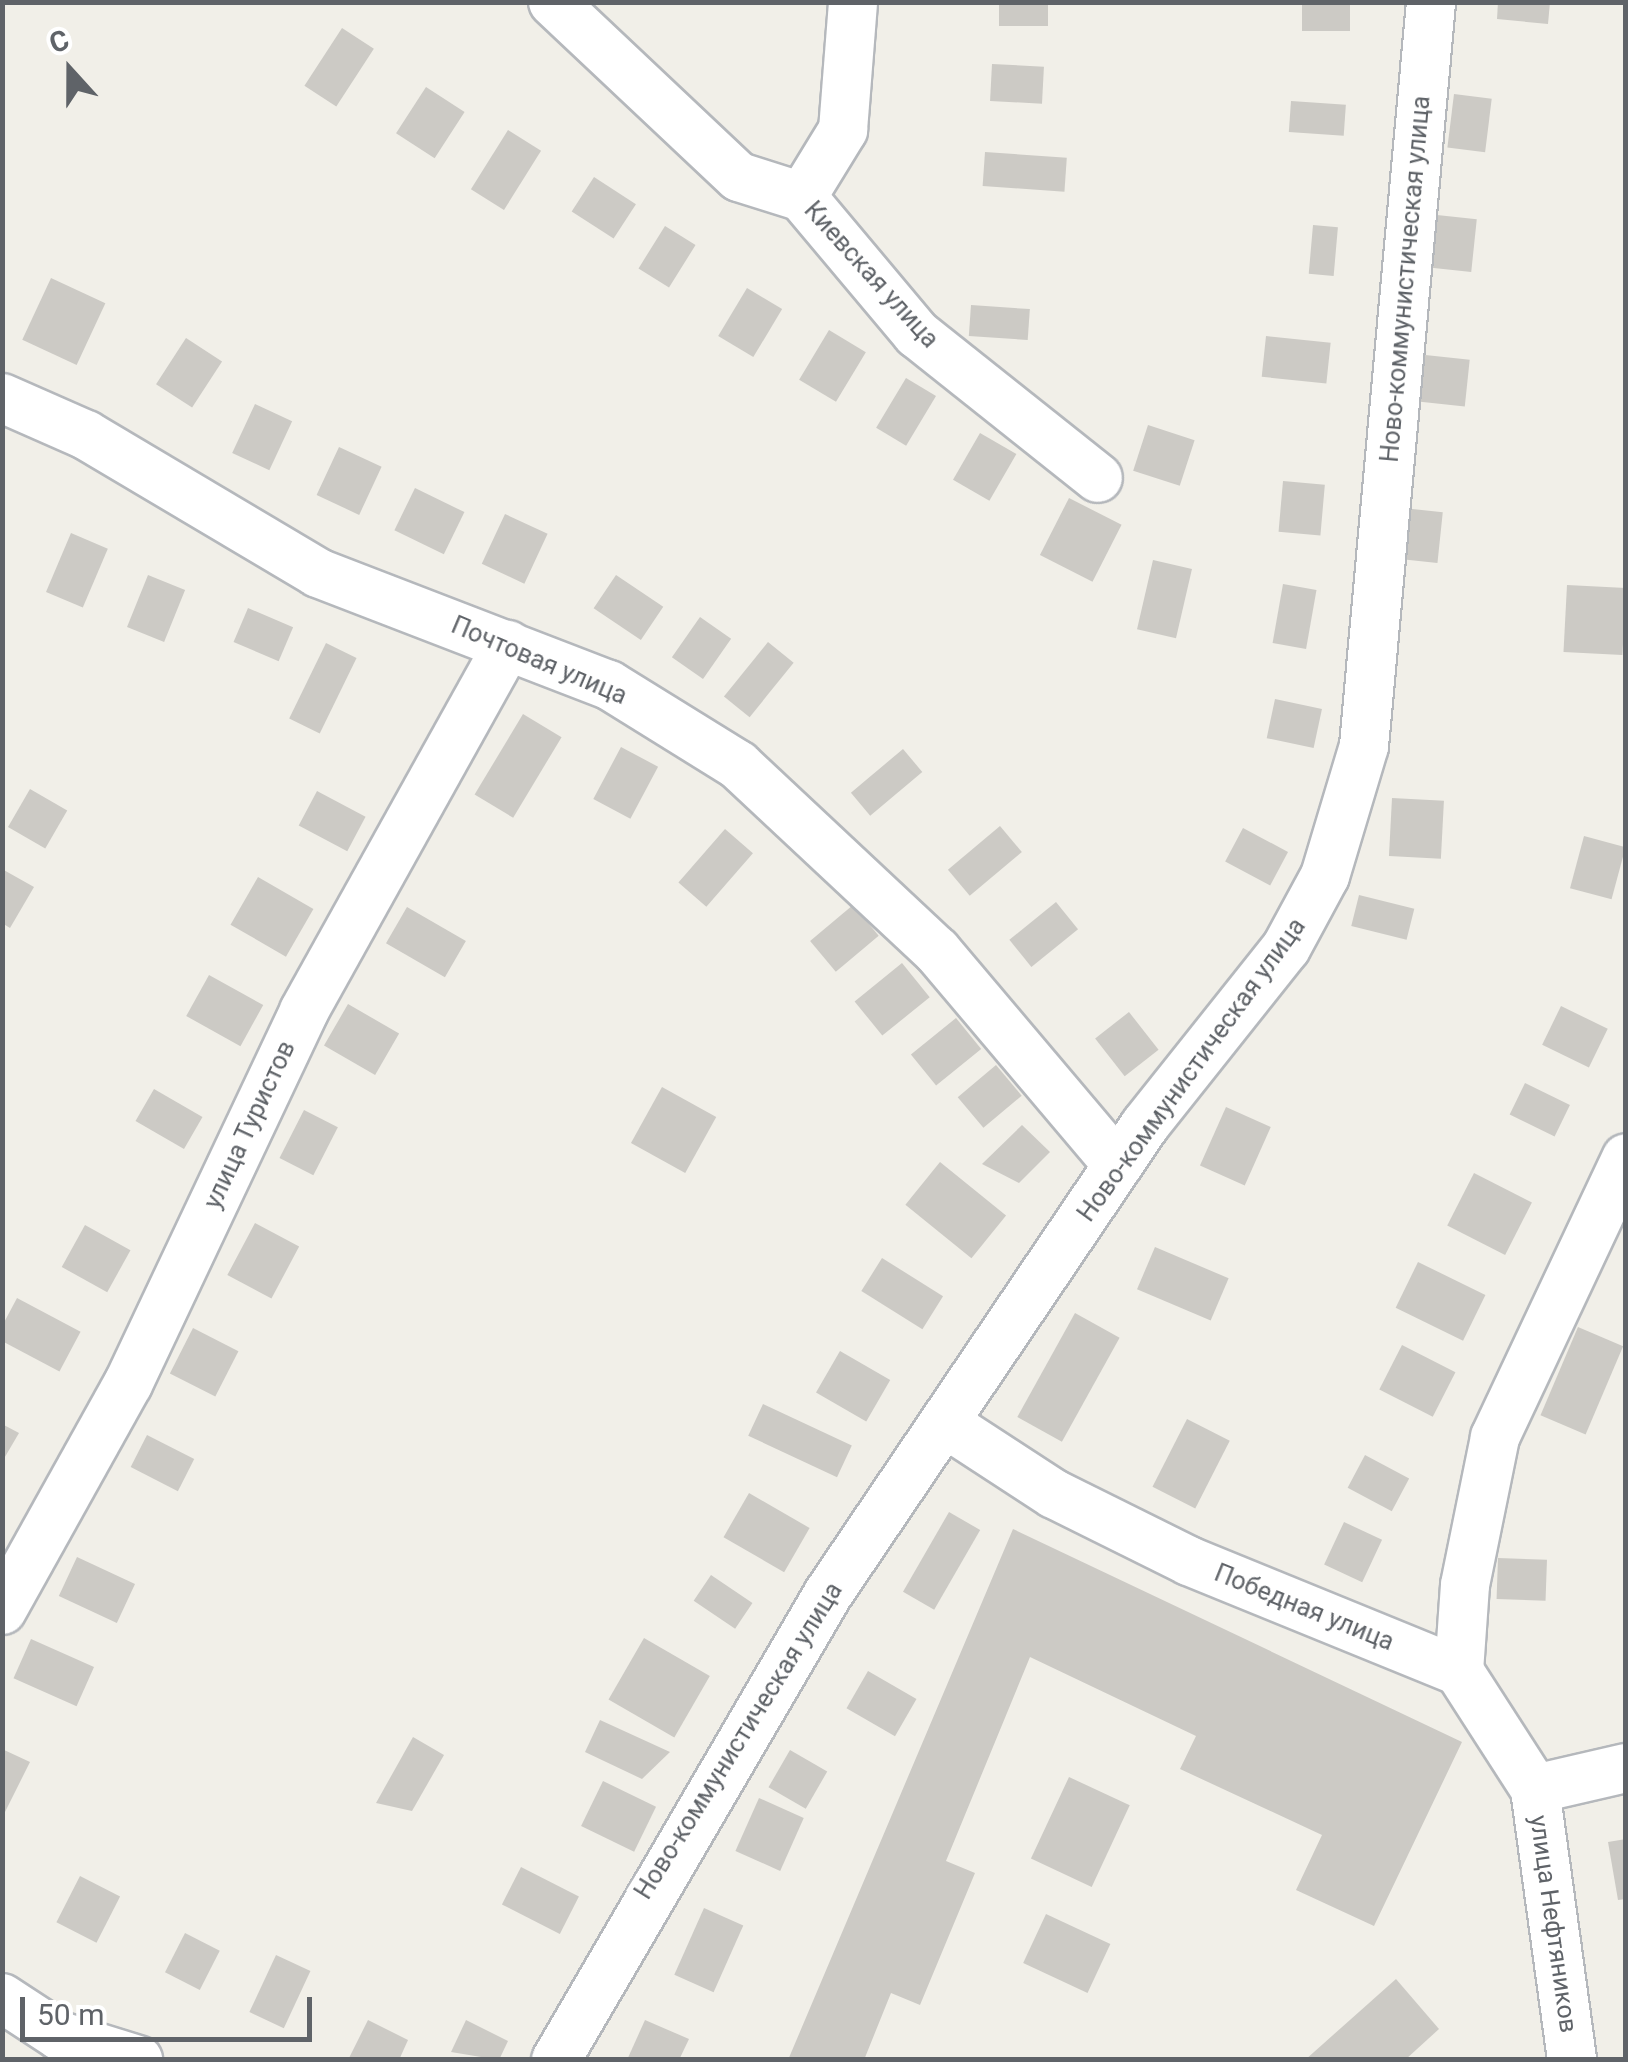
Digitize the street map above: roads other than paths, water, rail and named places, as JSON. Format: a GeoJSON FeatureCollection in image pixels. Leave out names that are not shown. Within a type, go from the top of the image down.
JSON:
{"type":"FeatureCollection","features":[{"type":"Feature","properties":{"kind":"street","name":"Киевская улица"},"geometry":{"type":"LineString","coordinates":[[553,2],[738,177],[802,198],[917,334],[1098,478]]}},
{"type":"Feature","properties":{"kind":"street"},"geometry":{"type":"LineString","coordinates":[[802,198],[843,130],[853,2]]}},
{"type":"Feature","properties":{"kind":"street","name":"Ново-коммунистическая улица"},"geometry":{"type":"LineString","coordinates":[[556,2060],[828,1594],[948,1426],[1118,1165],[1286,948],[1325,876],[1364,746],[1431,2]]}},
{"type":"Feature","properties":{"kind":"street","name":"Почтовая улица"},"geometry":{"type":"LineString","coordinates":[[2,398],[86,435],[318,573],[609,686],[738,764],[938,951],[1118,1165]]}},
{"type":"Feature","properties":{"kind":"street","name":"улица Туристов"},"geometry":{"type":"LineString","coordinates":[[2,1610],[128,1384],[304,1011],[508,645]]}},
{"type":"Feature","properties":{"kind":"street"},"geometry":{"type":"LineString","coordinates":[[1626,1158],[1495,1437],[1465,1584],[1459,1672],[1534,1789],[1626,1768]]}},
{"type":"Feature","properties":{"kind":"street","name":"Победная улица"},"geometry":{"type":"LineString","coordinates":[[948,1426],[1054,1494],[1189,1561],[1459,1672]]}},
{"type":"Feature","properties":{"kind":"street","name":"улица Нефтяников"},"geometry":{"type":"LineString","coordinates":[[1534,1789],[1572,2060]]}},
{"type":"Feature","properties":{"kind":"street"},"geometry":{"type":"LineString","coordinates":[[2,1998],[60,2036],[138,2060]]}}]}
